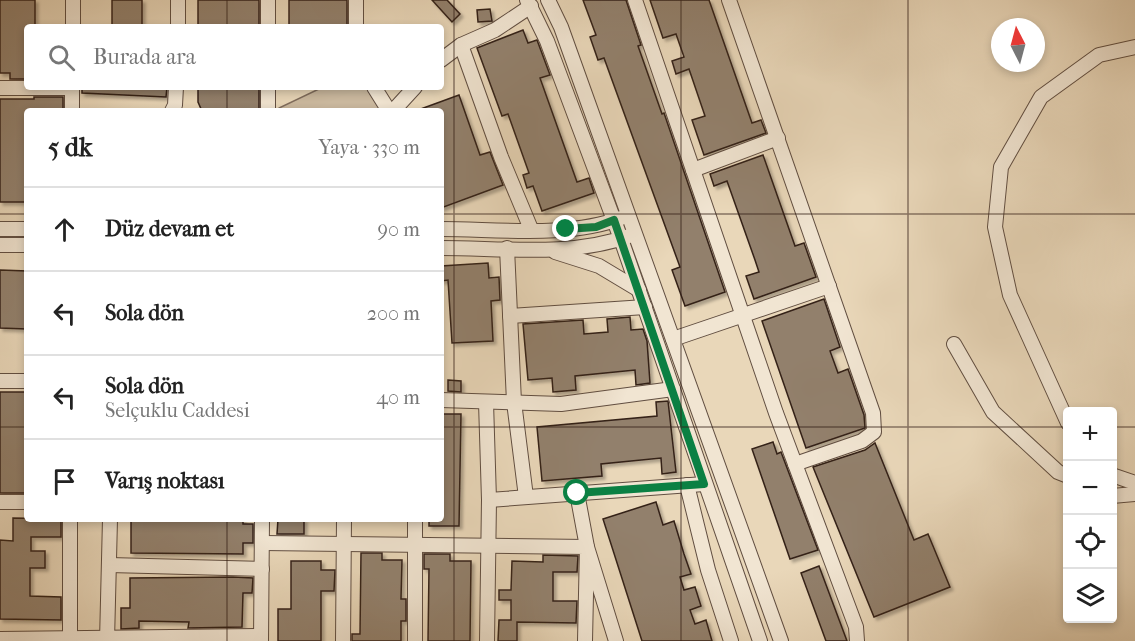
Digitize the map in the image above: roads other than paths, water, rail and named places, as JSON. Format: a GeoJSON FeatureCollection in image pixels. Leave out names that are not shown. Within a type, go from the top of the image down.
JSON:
{"type":"FeatureCollection","features":[{"type":"Feature","properties":{"kind":"street"},"geometry":{"type":"LineString","coordinates":[[73,0],[73,24]]}},
{"type":"Feature","properties":{"kind":"street"},"geometry":{"type":"LineString","coordinates":[[178,0],[178,24]]}},
{"type":"Feature","properties":{"kind":"street"},"geometry":{"type":"LineString","coordinates":[[268,0],[268,24]]}},
{"type":"Feature","properties":{"kind":"street"},"geometry":{"type":"LineString","coordinates":[[356,0],[356,24]]}},
{"type":"Feature","properties":{"kind":"street"},"geometry":{"type":"LineString","coordinates":[[549,0],[674,339],[781,641]]}},
{"type":"Feature","properties":{"kind":"street"},"geometry":{"type":"LineString","coordinates":[[635,0],[795,464],[856,627],[857,641]]}},
{"type":"Feature","properties":{"kind":"street"},"geometry":{"type":"LineString","coordinates":[[729,0],[873,413],[874,432],[862,441],[795,464]]}},
{"type":"Feature","properties":{"kind":"street"},"geometry":{"type":"LineString","coordinates":[[444,58],[460,45],[495,30],[529,3],[621,239],[760,641]]}},
{"type":"Feature","properties":{"kind":"street"},"geometry":{"type":"LineString","coordinates":[[460,45],[501,157],[531,229]]}},
{"type":"Feature","properties":{"kind":"street"},"geometry":{"type":"LineString","coordinates":[[1063,412],[1010,295],[995,227],[1001,167],[1041,97],[1099,55],[1135,47]]}},
{"type":"Feature","properties":{"kind":"street"},"geometry":{"type":"LineString","coordinates":[[0,88],[24,88]]}},
{"type":"Feature","properties":{"kind":"street"},"geometry":{"type":"LineString","coordinates":[[72,90],[72,108]]}},
{"type":"Feature","properties":{"kind":"street"},"geometry":{"type":"LineString","coordinates":[[174,108],[176,90]]}},
{"type":"Feature","properties":{"kind":"street"},"geometry":{"type":"LineString","coordinates":[[268,90],[268,108]]}},
{"type":"Feature","properties":{"kind":"street"},"geometry":{"type":"LineString","coordinates":[[376,90],[389,108]]}},
{"type":"Feature","properties":{"kind":"street"},"geometry":{"type":"LineString","coordinates":[[394,108],[412,90]]}},
{"type":"Feature","properties":{"kind":"street"},"geometry":{"type":"LineString","coordinates":[[693,170],[778,138]]}},
{"type":"Feature","properties":{"kind":"street"},"geometry":{"type":"LineString","coordinates":[[444,229],[596,227],[628,215]]}},
{"type":"Feature","properties":{"kind":"street"},"geometry":{"type":"LineString","coordinates":[[0,229],[24,229]]}},
{"type":"Feature","properties":{"kind":"street"},"geometry":{"type":"LineString","coordinates":[[444,248],[600,246],[635,234]]}},
{"type":"Feature","properties":{"kind":"street"},"geometry":{"type":"LineString","coordinates":[[0,245],[24,245]]}},
{"type":"Feature","properties":{"kind":"street"},"geometry":{"type":"LineString","coordinates":[[507,248],[514,402],[526,497]]}},
{"type":"Feature","properties":{"kind":"street"},"geometry":{"type":"LineString","coordinates":[[545,248],[599,266],[639,290]]}},
{"type":"Feature","properties":{"kind":"street"},"geometry":{"type":"LineString","coordinates":[[674,339],[829,286]]}},
{"type":"Feature","properties":{"kind":"street"},"geometry":{"type":"LineString","coordinates":[[510,316],[645,307]]}},
{"type":"Feature","properties":{"kind":"street"},"geometry":{"type":"LineString","coordinates":[[954,344],[993,412],[1058,472],[1063,474]]}},
{"type":"Feature","properties":{"kind":"street"},"geometry":{"type":"LineString","coordinates":[[0,381],[24,381]]}},
{"type":"Feature","properties":{"kind":"street"},"geometry":{"type":"LineString","coordinates":[[444,400],[561,404],[673,389]]}},
{"type":"Feature","properties":{"kind":"street"},"geometry":{"type":"LineString","coordinates":[[486,402],[489,500],[487,641]]}},
{"type":"Feature","properties":{"kind":"street"},"geometry":{"type":"LineString","coordinates":[[1117,476],[1135,483]]}},
{"type":"Feature","properties":{"kind":"street"},"geometry":{"type":"LineString","coordinates":[[489,500],[704,484]]}},
{"type":"Feature","properties":{"kind":"street"},"geometry":{"type":"LineString","coordinates":[[687,485],[708,570],[731,641]]}},
{"type":"Feature","properties":{"kind":"street"},"geometry":{"type":"LineString","coordinates":[[577,493],[587,547],[616,641]]}},
{"type":"Feature","properties":{"kind":"street"},"geometry":{"type":"LineString","coordinates":[[1117,496],[1135,494]]}},
{"type":"Feature","properties":{"kind":"street"},"geometry":{"type":"LineString","coordinates":[[0,502],[24,502]]}},
{"type":"Feature","properties":{"kind":"street"},"geometry":{"type":"LineString","coordinates":[[70,522],[70,640]]}},
{"type":"Feature","properties":{"kind":"street"},"geometry":{"type":"LineString","coordinates":[[107,639],[110,522]]}},
{"type":"Feature","properties":{"kind":"street"},"geometry":{"type":"LineString","coordinates":[[0,639],[261,639],[262,522]]}},
{"type":"Feature","properties":{"kind":"street"},"geometry":{"type":"LineString","coordinates":[[343,641],[344,522]]}},
{"type":"Feature","properties":{"kind":"street"},"geometry":{"type":"LineString","coordinates":[[415,522],[415,641]]}},
{"type":"Feature","properties":{"kind":"street"},"geometry":{"type":"LineString","coordinates":[[262,543],[587,547]]}},
{"type":"Feature","properties":{"kind":"street"},"geometry":{"type":"LineString","coordinates":[[585,641],[587,547]]}},
{"type":"Feature","properties":{"kind":"street"},"geometry":{"type":"LineString","coordinates":[[109,565],[262,569]]}}]}
